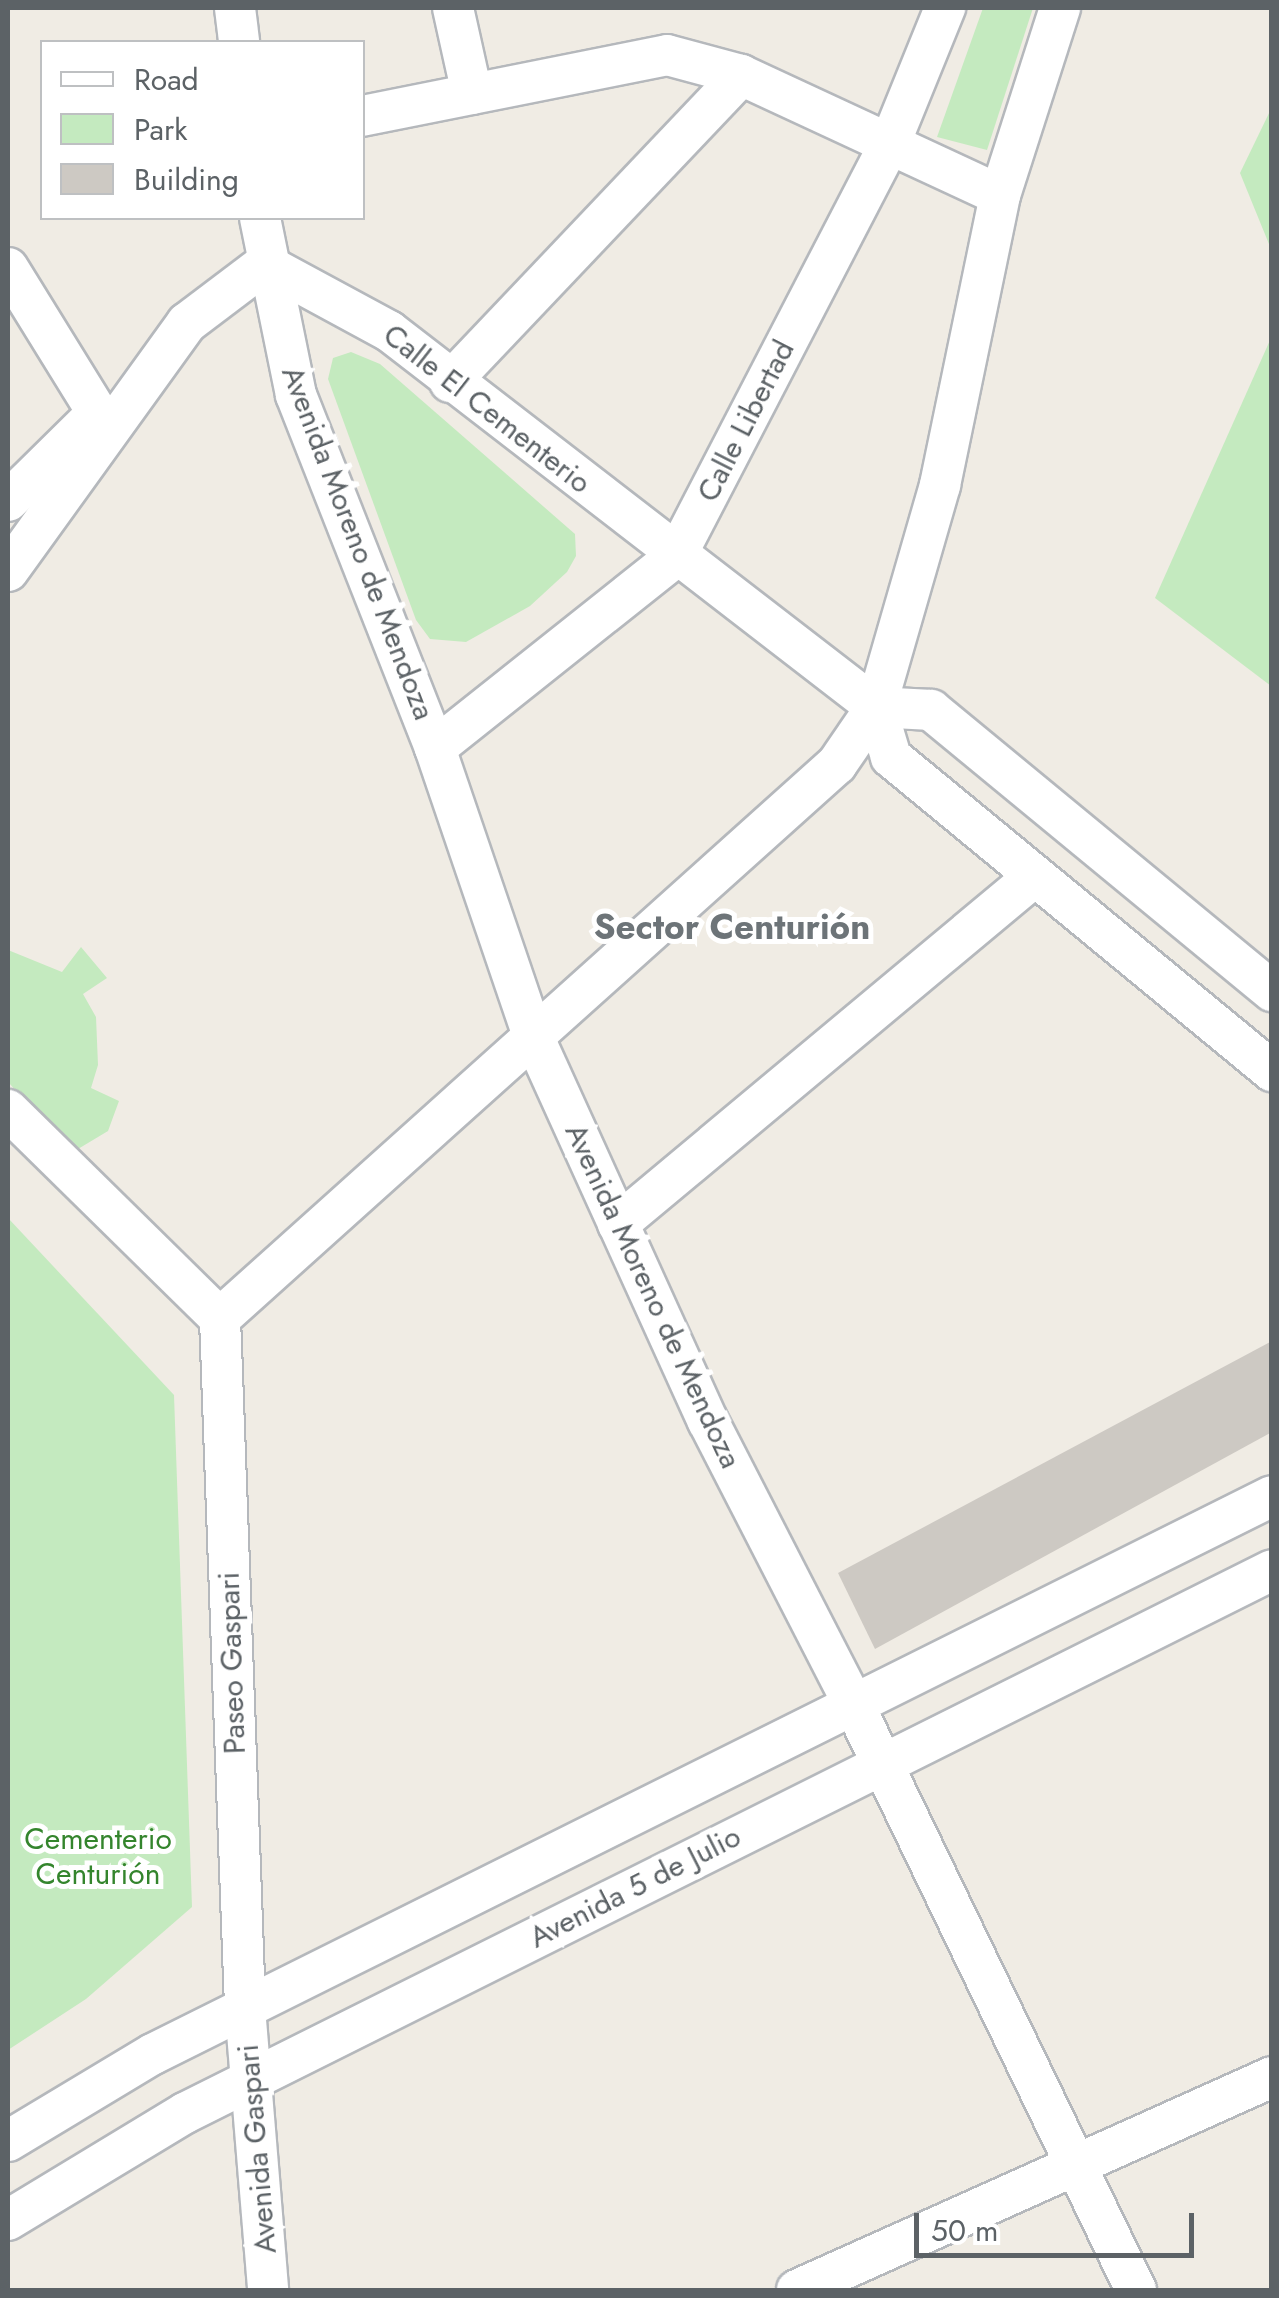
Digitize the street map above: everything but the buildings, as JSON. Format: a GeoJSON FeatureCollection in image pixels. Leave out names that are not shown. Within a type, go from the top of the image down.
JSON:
{"type":"FeatureCollection","features":[{"type":"Feature","properties":{"kind":"street"},"geometry":{"type":"LineString","coordinates":[[235,8],[239,40]]}},
{"type":"Feature","properties":{"kind":"street"},"geometry":{"type":"LineString","coordinates":[[454,8],[472,94]]}},
{"type":"Feature","properties":{"kind":"street","name":"Calle Libertad"},"geometry":{"type":"LineString","coordinates":[[435,748],[676,556],[891,141],[945,8]]}},
{"type":"Feature","properties":{"kind":"street"},"geometry":{"type":"LineString","coordinates":[[8,1110],[220,1318],[837,764],[876,708],[940,485],[1000,195],[1060,8]]}},
{"type":"Feature","properties":{"kind":"street"},"geometry":{"type":"LineString","coordinates":[[365,115],[667,55],[741,75],[891,141],[1000,195]]}},
{"type":"Feature","properties":{"kind":"street"},"geometry":{"type":"LineString","coordinates":[[450,382],[741,75]]}},
{"type":"Feature","properties":{"kind":"street","name":"Avenida Moreno de Mendoza"},"geometry":{"type":"LineString","coordinates":[[260,220],[265,264],[296,395],[435,748],[534,1038],[708,1421],[853,1703],[879,1765],[1136,2290]]}},
{"type":"Feature","properties":{"kind":"street"},"geometry":{"type":"LineString","coordinates":[[8,500],[187,322],[265,264]]}},
{"type":"Feature","properties":{"kind":"street","name":"Calle El Cementerio"},"geometry":{"type":"LineString","coordinates":[[265,264],[390,331],[450,382],[876,708]]}},
{"type":"Feature","properties":{"kind":"street"},"geometry":{"type":"LineString","coordinates":[[8,268],[97,412]]}},
{"type":"Feature","properties":{"kind":"street"},"geometry":{"type":"LineString","coordinates":[[8,571],[187,322]]}},
{"type":"Feature","properties":{"kind":"street"},"geometry":{"type":"LineString","coordinates":[[876,708],[892,757],[1272,1071]]}},
{"type":"Feature","properties":{"kind":"street"},"geometry":{"type":"LineString","coordinates":[[876,708],[931,710],[1272,992]]}},
{"type":"Feature","properties":{"kind":"street"},"geometry":{"type":"LineString","coordinates":[[618,1224],[1035,876]]}},
{"type":"Feature","properties":{"kind":"street","name":"Paseo Gaspari"},"geometry":{"type":"LineString","coordinates":[[220,1318],[245,2008]]}},
{"type":"Feature","properties":{"kind":"street"},"geometry":{"type":"LineString","coordinates":[[8,2141],[245,2008],[1272,1496]]}},
{"type":"Feature","properties":{"kind":"street","name":"Avenida 5 de Julio"},"geometry":{"type":"LineString","coordinates":[[8,2220],[254,2079],[1272,1570]]}},
{"type":"Feature","properties":{"kind":"street","name":"Avenida Gaspari"},"geometry":{"type":"LineString","coordinates":[[245,2008],[254,2079],[268,2290]]}},
{"type":"Feature","properties":{"kind":"street"},"geometry":{"type":"LineString","coordinates":[[797,2290],[1272,2076]]}},
{"type":"Feature","properties":{"kind":"green space"},"geometry":{"type":"Polygon","coordinates":[[[983,8],[1033,8],[987,150],[937,137],[983,8]]]}},
{"type":"Feature","properties":{"kind":"green space"},"geometry":{"type":"Polygon","coordinates":[[[1272,109],[1271,249],[1240,173],[1272,109]]]}},
{"type":"Feature","properties":{"kind":"green space"},"geometry":{"type":"Polygon","coordinates":[[[1271,338],[1271,686],[1155,598],[1271,338]]]}},
{"type":"Feature","properties":{"kind":"green space"},"geometry":{"type":"Polygon","coordinates":[[[351,352],[380,364],[575,534],[576,556],[567,572],[530,606],[466,642],[430,639],[416,620],[328,379],[333,358],[351,352]]]}},
{"type":"Feature","properties":{"kind":"green space"},"geometry":{"type":"Polygon","coordinates":[[[81,947],[107,978],[83,994],[96,1017],[98,1065],[91,1088],[119,1101],[108,1131],[73,1152],[8,1082],[8,950],[62,972],[81,947]]]}},
{"type":"Feature","properties":{"kind":"green space","name":"Cementerio Centurión"},"geometry":{"type":"Polygon","coordinates":[[[8,1218],[174,1395],[192,1907],[86,1999],[8,2050],[8,1218]]]}},
{"type":"Feature","properties":{"kind":"district","name":"Sector Centurión"},"geometry":{"type":"Point","coordinates":[732,927]}}]}
